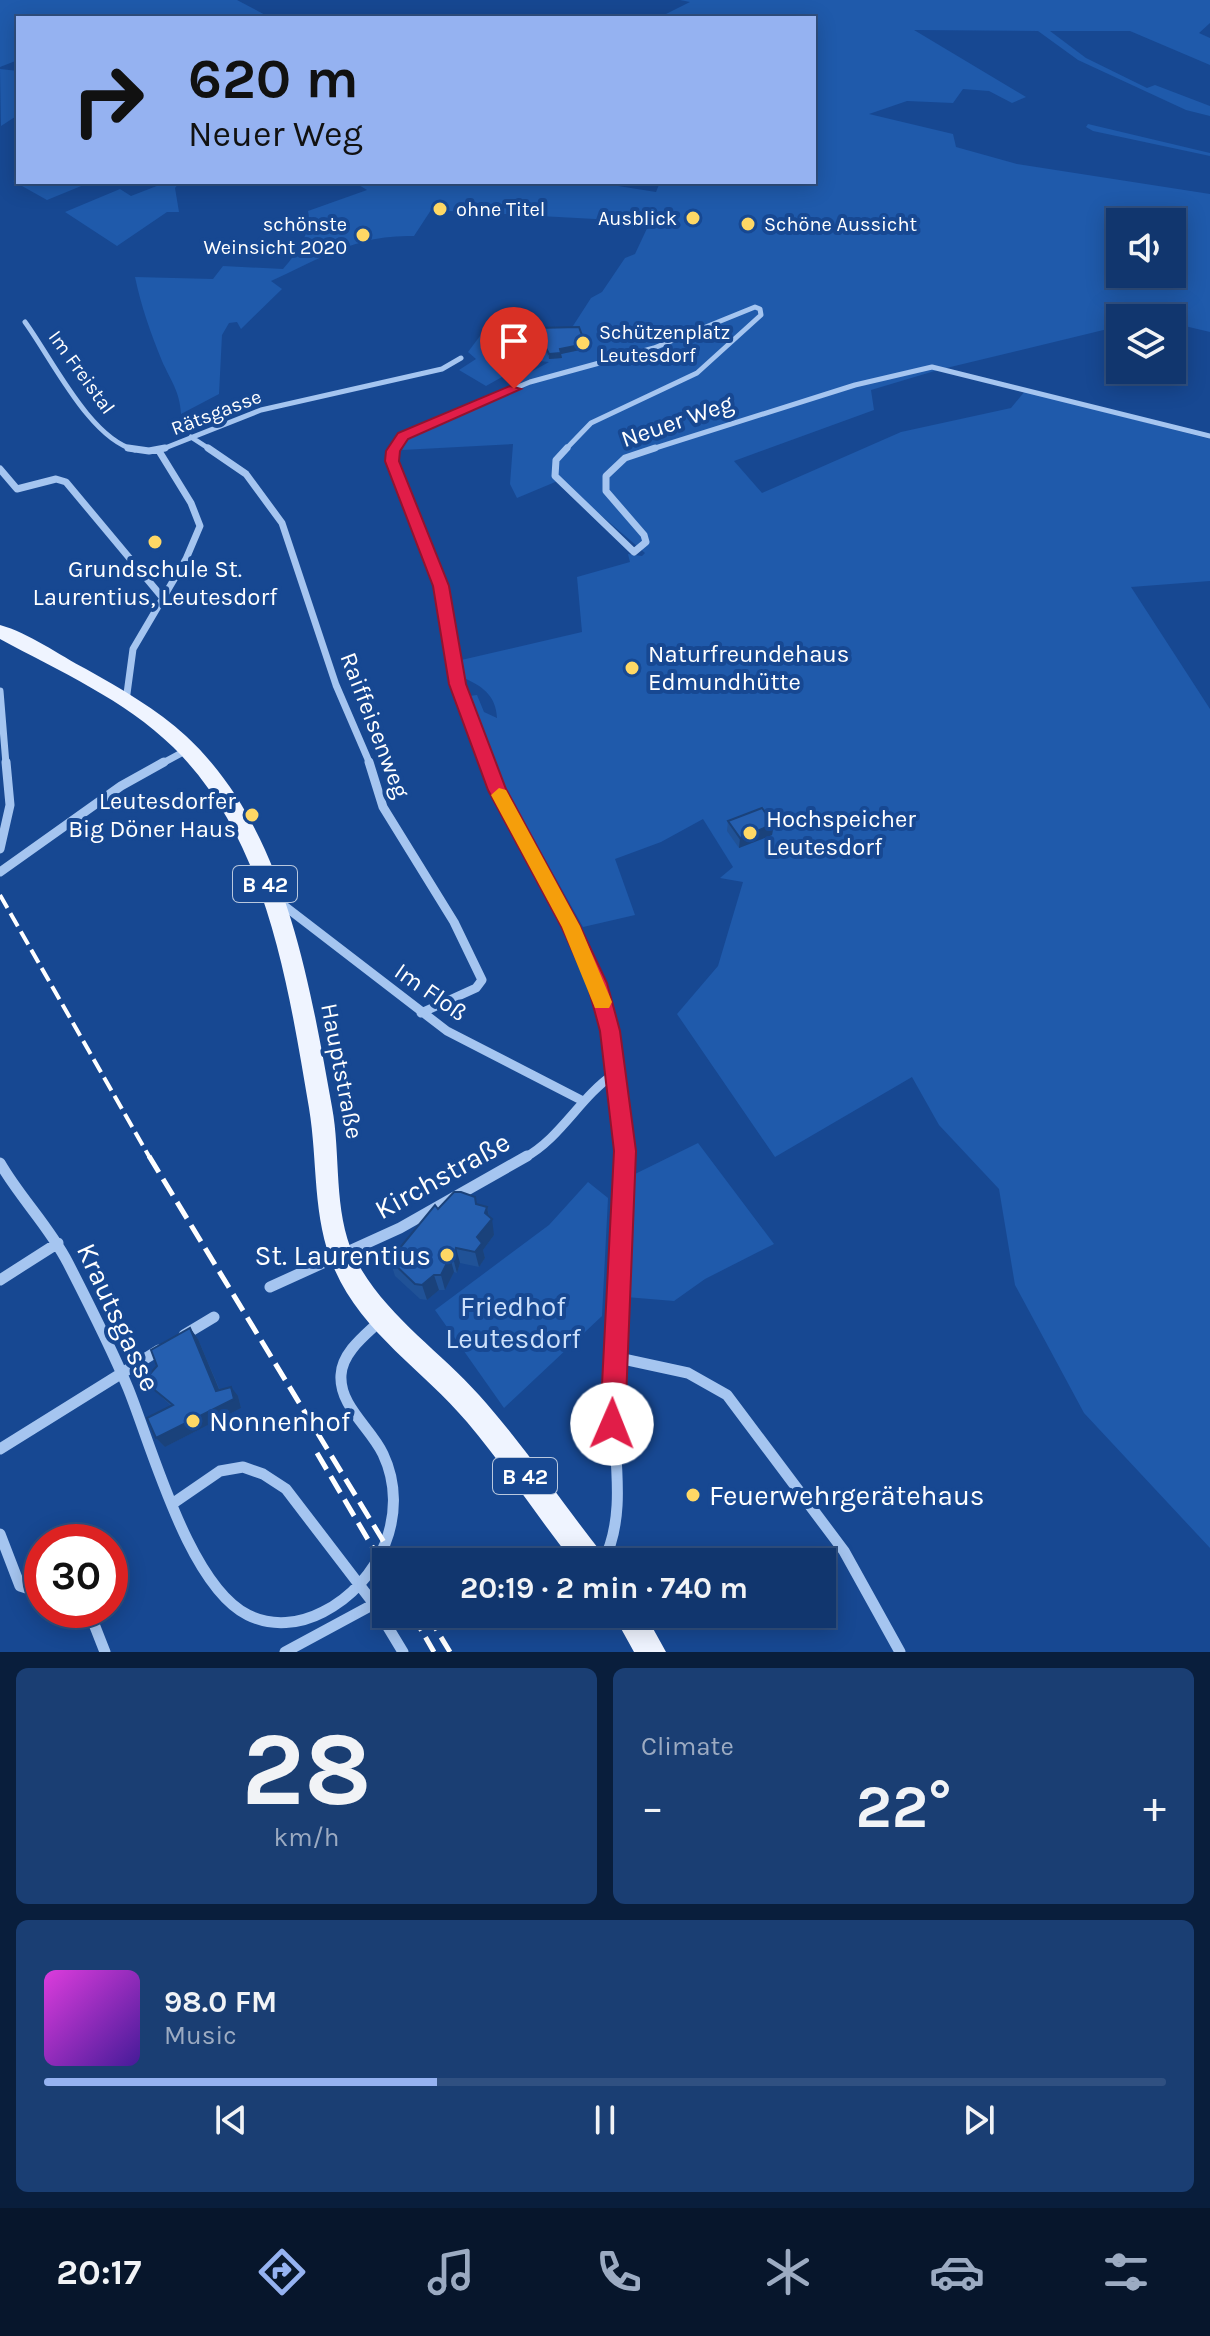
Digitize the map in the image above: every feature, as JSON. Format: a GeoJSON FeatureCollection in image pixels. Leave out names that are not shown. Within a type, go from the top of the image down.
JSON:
{"type":"FeatureCollection","features":[{"type":"Feature","properties":{"kind":"main road","name":"Hauptstraße"},"geometry":{"type":"LineString","coordinates":[[0,631],[126,702],[188,750],[217,783],[236,815],[269,896],[296,991],[321,1108],[334,1224],[341,1254],[356,1283],[382,1318],[476,1412],[580,1548]]}},
{"type":"Feature","properties":{"kind":"main road"},"geometry":{"type":"LineString","coordinates":[[636,1628],[651,1652]]}},
{"type":"Feature","properties":{"kind":"street","name":"Neuer Weg"},"geometry":{"type":"LineString","coordinates":[[610,1548],[617,1510],[612,1447],[614,1357],[625,1151],[610,1031],[597,983],[571,926],[497,790],[458,684],[441,586],[393,465],[393,451],[403,436],[530,382],[654,348],[758,307],[761,315],[697,373],[591,423],[556,460],[555,476],[634,552],[646,542],[644,535],[606,491],[606,476],[625,458],[855,385],[932,367],[1210,436]]}},
{"type":"Feature","properties":{"kind":"street","name":"Im Freistal"},"geometry":{"type":"LineString","coordinates":[[25,322],[84,406],[118,443],[134,450],[159,451]]}},
{"type":"Feature","properties":{"kind":"street","name":"Rätsgasse"},"geometry":{"type":"LineString","coordinates":[[126,702],[133,649],[186,559],[200,526],[191,503],[159,451],[261,410],[442,369],[461,358]]}},
{"type":"Feature","properties":{"kind":"street","name":"Raiffeisenweg"},"geometry":{"type":"LineString","coordinates":[[191,437],[246,474],[282,523],[336,685],[366,751],[383,807],[454,922],[480,972],[482,980],[476,988],[421,1013]]}},
{"type":"Feature","properties":{"kind":"street"},"geometry":{"type":"LineString","coordinates":[[0,469],[17,489],[56,479],[66,482],[162,597]]}},
{"type":"Feature","properties":{"kind":"street"},"geometry":{"type":"LineString","coordinates":[[0,691],[10,805],[0,849]]}},
{"type":"Feature","properties":{"kind":"street"},"geometry":{"type":"LineString","coordinates":[[0,872],[121,786],[188,750]]}},
{"type":"Feature","properties":{"kind":"street","name":"Im Floß"},"geometry":{"type":"LineString","coordinates":[[269,896],[302,917],[421,1013],[476,1047],[583,1101]]}},
{"type":"Feature","properties":{"kind":"street","name":"Kirchstraße"},"geometry":{"type":"LineString","coordinates":[[270,1287],[400,1228],[530,1155],[562,1127],[599,1084],[614,1074]]}},
{"type":"Feature","properties":{"kind":"street","name":"Krautsgasse"},"geometry":{"type":"LineString","coordinates":[[0,1163],[58,1243],[120,1373],[172,1504],[210,1576],[229,1602],[242,1612],[273,1622],[307,1620],[339,1604],[376,1564],[390,1532],[393,1481],[382,1452],[345,1396],[341,1379],[344,1364],[382,1318]]}},
{"type":"Feature","properties":{"kind":"street"},"geometry":{"type":"LineString","coordinates":[[0,1280],[58,1243]]}},
{"type":"Feature","properties":{"kind":"street"},"geometry":{"type":"LineString","coordinates":[[0,1449],[214,1317]]}},
{"type":"Feature","properties":{"kind":"street"},"geometry":{"type":"LineString","coordinates":[[614,1357],[695,1374],[727,1395],[825,1526],[875,1603],[900,1652]]}},
{"type":"Feature","properties":{"kind":"street"},"geometry":{"type":"LineString","coordinates":[[172,1504],[220,1471],[243,1467],[263,1474],[286,1489],[372,1601]]}},
{"type":"Feature","properties":{"kind":"street"},"geometry":{"type":"LineString","coordinates":[[0,1534],[20,1586],[24,1587]]}},
{"type":"Feature","properties":{"kind":"street"},"geometry":{"type":"LineString","coordinates":[[285,1652],[372,1605]]}},
{"type":"Feature","properties":{"kind":"street"},"geometry":{"type":"LineString","coordinates":[[96,1628],[105,1652]]}},
{"type":"Feature","properties":{"kind":"street"},"geometry":{"type":"LineString","coordinates":[[388,1628],[403,1652]]}},
{"type":"Feature","properties":{"kind":"green space"},"geometry":{"type":"Polygon","coordinates":[[[0,0],[237,0],[267,16],[16,16],[16,61],[0,67],[0,0]]]}},
{"type":"Feature","properties":{"kind":"green space"},"geometry":{"type":"Polygon","coordinates":[[[680,0],[1210,0],[1210,23],[1199,33],[1210,38],[1210,65],[1130,31],[1050,31],[1086,58],[1147,88],[1155,85],[1210,106],[1210,116],[1186,110],[1078,60],[1038,31],[914,30],[1026,97],[1012,103],[989,91],[963,89],[953,103],[907,101],[869,114],[953,134],[956,147],[1017,164],[1210,194],[1210,332],[1186,326],[1186,304],[1106,304],[1106,329],[938,370],[871,390],[874,410],[734,461],[762,493],[901,432],[1011,408],[1025,391],[1210,439],[1210,581],[1131,587],[1210,709],[1210,1548],[1084,1413],[1015,1285],[999,1189],[939,1125],[912,1077],[775,1157],[677,1014],[718,966],[743,882],[720,878],[733,867],[703,819],[661,842],[615,859],[635,915],[583,927],[498,775],[469,696],[477,695],[484,712],[497,718],[494,703],[482,688],[462,677],[457,661],[582,632],[577,577],[630,562],[628,554],[642,556],[645,553],[560,480],[517,498],[510,484],[513,444],[402,450],[408,438],[507,395],[511,383],[549,362],[540,361],[541,354],[530,336],[521,337],[511,325],[571,329],[591,298],[602,292],[625,258],[635,254],[650,222],[431,210],[414,236],[394,236],[357,243],[271,281],[282,289],[241,329],[237,322],[229,323],[222,335],[219,394],[181,414],[177,393],[140,299],[135,277],[213,279],[223,266],[283,269],[306,234],[308,211],[367,190],[357,184],[606,184],[656,192],[659,184],[816,184],[816,16],[662,16],[690,2],[680,0]]]}},
{"type":"Feature","properties":{"kind":"green space"},"geometry":{"type":"Polygon","coordinates":[[[0,69],[16,71],[16,116],[1,126],[0,69]]]}},
{"type":"Feature","properties":{"kind":"green space"},"geometry":{"type":"Polygon","coordinates":[[[1088,124],[1210,153],[1210,156],[1093,131],[1086,127],[1088,124]]]}},
{"type":"Feature","properties":{"kind":"green space"},"geometry":{"type":"Polygon","coordinates":[[[18,184],[86,184],[47,200],[18,184]]]}},
{"type":"Feature","properties":{"kind":"green space"},"geometry":{"type":"Polygon","coordinates":[[[162,184],[178,184],[175,188],[179,212],[167,212],[117,246],[65,212],[120,189],[131,196],[162,184]]]}},
{"type":"Feature","properties":{"kind":"green space"},"geometry":{"type":"Polygon","coordinates":[[[489,324],[504,327],[500,330],[522,354],[525,364],[486,386],[459,370],[476,359],[468,352],[489,324]]]}},
{"type":"Feature","properties":{"kind":"green space"},"geometry":{"type":"Polygon","coordinates":[[[698,1143],[774,1244],[705,1279],[674,1301],[626,1297],[635,1174],[698,1143]]]}},
{"type":"Feature","properties":{"kind":"green space","name":"Friedhof Leutesdorf"},"geometry":{"type":"Polygon","coordinates":[[[588,1182],[608,1198],[602,1316],[504,1408],[435,1310],[549,1225],[588,1182]]]}},
{"type":"Feature","properties":{"kind":"building"},"geometry":{"type":"Polygon","coordinates":[[[579,327],[583,338],[577,338],[580,345],[549,354],[536,328],[579,327]]]}},
{"type":"Feature","properties":{"kind":"building"},"geometry":{"type":"Polygon","coordinates":[[[762,808],[774,824],[740,838],[728,821],[762,808]]]}},
{"type":"Feature","properties":{"kind":"building","name":"St. Laurentius"},"geometry":{"type":"Polygon","coordinates":[[[454,1192],[475,1197],[476,1204],[487,1207],[485,1213],[492,1219],[477,1237],[482,1243],[475,1252],[456,1248],[441,1275],[434,1275],[422,1285],[415,1284],[390,1260],[435,1205],[438,1209],[454,1192]]]}},
{"type":"Feature","properties":{"kind":"building"},"geometry":{"type":"Polygon","coordinates":[[[190,1328],[216,1391],[231,1387],[234,1399],[156,1438],[147,1418],[173,1405],[151,1387],[149,1375],[157,1366],[151,1350],[190,1328]]]}},
{"type":"Feature","properties":{"kind":"railway"},"geometry":{"type":"LineString","coordinates":[[0,895],[150,1158]]}},
{"type":"Feature","properties":{"kind":"railway"},"geometry":{"type":"LineString","coordinates":[[149,1156],[387,1548]]}},
{"type":"Feature","properties":{"kind":"railway"},"geometry":{"type":"LineString","coordinates":[[317,1453],[373,1548]]}},
{"type":"Feature","properties":{"kind":"railway"},"geometry":{"type":"LineString","coordinates":[[420,1628],[434,1652]]}},
{"type":"Feature","properties":{"kind":"railway"},"geometry":{"type":"LineString","coordinates":[[435,1628],[450,1652]]}},
{"type":"Feature","properties":{"kind":"slow traffic"},"geometry":{"type":"LineString","coordinates":[[499,795],[571,926],[597,983],[602,1002]]}},
{"type":"Feature","properties":{"kind":"place","name":"ohne Titel"},"geometry":{"type":"Point","coordinates":[440,209]}},
{"type":"Feature","properties":{"kind":"place","name":"Ausblick"},"geometry":{"type":"Point","coordinates":[693,218]}},
{"type":"Feature","properties":{"kind":"place","name":"Schöne Aussicht"},"geometry":{"type":"Point","coordinates":[748,224]}},
{"type":"Feature","properties":{"kind":"place","name":"schönste Weinsicht 2020"},"geometry":{"type":"Point","coordinates":[363,235]}},
{"type":"Feature","properties":{"kind":"place","name":"Schützenplatz Leutesdorf"},"geometry":{"type":"Point","coordinates":[583,343]}},
{"type":"Feature","properties":{"kind":"place","name":"Grundschule St. Laurentius, Leutesdorf"},"geometry":{"type":"Point","coordinates":[155,542]}},
{"type":"Feature","properties":{"kind":"place","name":"Naturfreundehaus Edmundhütte"},"geometry":{"type":"Point","coordinates":[632,668]}},
{"type":"Feature","properties":{"kind":"place","name":"Leutesdorfer Big Döner Haus"},"geometry":{"type":"Point","coordinates":[252,815]}},
{"type":"Feature","properties":{"kind":"place","name":"Hochspeicher Leutesdorf"},"geometry":{"type":"Point","coordinates":[750,833]}},
{"type":"Feature","properties":{"kind":"place","name":"St. Laurentius"},"geometry":{"type":"Point","coordinates":[447,1255]}},
{"type":"Feature","properties":{"kind":"place","name":"Nonnenhof"},"geometry":{"type":"Point","coordinates":[193,1421]}},
{"type":"Feature","properties":{"kind":"place","name":"Feuerwehrgerätehaus"},"geometry":{"type":"Point","coordinates":[693,1495]}},
{"type":"Feature","properties":{"kind":"route"},"geometry":{"type":"LineString","coordinates":[[514,389],[403,436],[393,451],[392,461],[435,567],[447,608],[451,657],[458,684],[497,790],[571,926],[597,983],[610,1031],[625,1151],[612,1424]]}}]}
